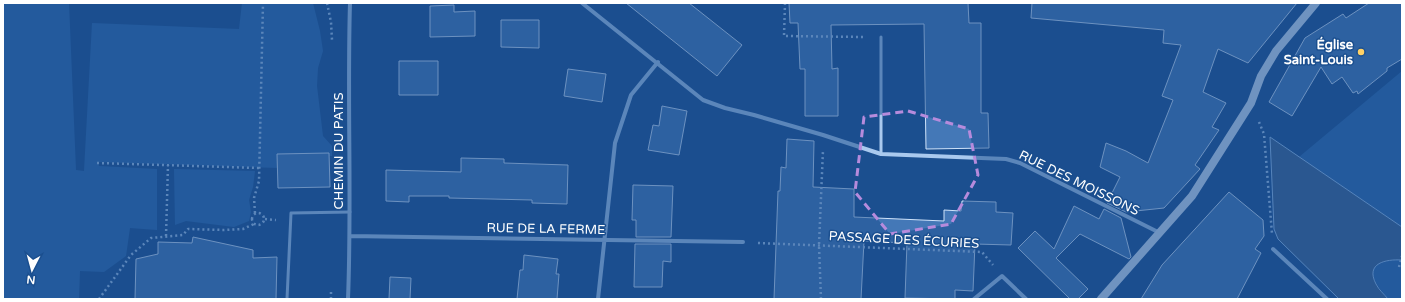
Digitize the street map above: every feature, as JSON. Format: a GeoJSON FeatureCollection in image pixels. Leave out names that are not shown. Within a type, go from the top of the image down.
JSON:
{"type":"FeatureCollection","features":[{"type":"Feature","properties":{"kind":"street","name":"CHEMIN DU PATIS"},"geometry":{"type":"LineString","coordinates":[[348,299],[350,236],[350,3]]}},
{"type":"Feature","properties":{"kind":"street","name":"RUE DES MOISSONS"},"geometry":{"type":"LineString","coordinates":[[582,3],[658,62],[703,100],[725,108],[824,135],[881,154],[1006,159],[1020,163],[1160,233]]}},
{"type":"Feature","properties":{"kind":"street"},"geometry":{"type":"LineString","coordinates":[[1101,299],[1192,196],[1251,103],[1261,76],[1276,51],[1316,3]]}},
{"type":"Feature","properties":{"kind":"street"},"geometry":{"type":"LineString","coordinates":[[598,299],[615,143],[632,94],[658,62]]}},
{"type":"Feature","properties":{"kind":"street","name":"RUE DE LA FERME"},"geometry":{"type":"LineString","coordinates":[[350,236],[743,242]]}},
{"type":"Feature","properties":{"kind":"street"},"geometry":{"type":"LineString","coordinates":[[1273,249],[1327,299]]}},
{"type":"Feature","properties":{"kind":"street"},"geometry":{"type":"LineString","coordinates":[[974,299],[1002,276],[1026,299]]}},
{"type":"Feature","properties":{"kind":"lane"},"geometry":{"type":"LineString","coordinates":[[881,37],[881,154]]}},
{"type":"Feature","properties":{"kind":"lane"},"geometry":{"type":"LineString","coordinates":[[287,299],[291,213],[350,212]]}},
{"type":"Feature","properties":{"kind":"path"},"geometry":{"type":"LineString","coordinates":[[254,224],[252,218],[255,214],[254,198],[259,181],[263,3]]}},
{"type":"Feature","properties":{"kind":"path"},"geometry":{"type":"LineString","coordinates":[[785,3],[784,36],[881,37]]}},
{"type":"Feature","properties":{"kind":"path"},"geometry":{"type":"LineString","coordinates":[[1251,103],[1264,134],[1273,249]]}},
{"type":"Feature","properties":{"kind":"path"},"geometry":{"type":"LineString","coordinates":[[821,299],[819,246],[824,135]]}},
{"type":"Feature","properties":{"kind":"path"},"geometry":{"type":"LineString","coordinates":[[97,163],[259,168]]}},
{"type":"Feature","properties":{"kind":"path"},"geometry":{"type":"LineString","coordinates":[[166,236],[168,165]]}},
{"type":"Feature","properties":{"kind":"path"},"geometry":{"type":"LineString","coordinates":[[99,299],[131,255],[151,238],[183,235],[188,230],[243,229],[254,224],[262,225],[265,219],[262,213],[255,214]]}},
{"type":"Feature","properties":{"kind":"path","name":"PASSAGE DES ÉCURIES"},"geometry":{"type":"LineString","coordinates":[[743,242],[982,252],[1002,276]]}},
{"type":"Feature","properties":{"kind":"path"},"geometry":{"type":"LineString","coordinates":[[1400,267],[1402,256]]}},
{"type":"Feature","properties":{"kind":"highlighted area"},"geometry":{"type":"Polygon","coordinates":[[[908,111],[969,129],[978,175],[951,224],[890,234],[855,192],[864,117],[908,111]]]}},
{"type":"Feature","properties":{"kind":"shaded area"},"geometry":{"type":"Polygon","coordinates":[[[3,3],[69,3],[76,170],[84,171],[92,23],[239,29],[242,3],[313,3],[323,51],[318,68],[317,86],[323,136],[332,146],[332,156],[280,156],[280,168],[98,162],[99,166],[157,169],[157,230],[130,228],[126,256],[104,272],[80,271],[79,299],[3,299],[3,3]]]}},
{"type":"Feature","properties":{"kind":"shaded area"},"geometry":{"type":"Polygon","coordinates":[[[1402,71],[1402,227],[1299,157],[1402,71]]]}},
{"type":"Feature","properties":{"kind":"shaded area"},"geometry":{"type":"Polygon","coordinates":[[[1270,137],[1402,227],[1402,260],[1390,260],[1384,262],[1375,267],[1373,271],[1373,277],[1376,284],[1388,299],[1339,299],[1278,239],[1274,229],[1270,137]]]}},
{"type":"Feature","properties":{"kind":"shaded area"},"geometry":{"type":"Polygon","coordinates":[[[174,169],[255,171],[253,187],[249,200],[251,212],[249,221],[234,227],[186,221],[175,225],[174,169]]]}},
{"type":"Feature","properties":{"kind":"shaded area"},"geometry":{"type":"Polygon","coordinates":[[[1392,259],[1402,260],[1402,299],[1388,299],[1378,286],[1373,276],[1373,271],[1379,263],[1392,259]]]}},
{"type":"Feature","properties":{"kind":"building"},"geometry":{"type":"Polygon","coordinates":[[[626,3],[689,3],[742,45],[717,76],[626,3]]]}},
{"type":"Feature","properties":{"kind":"building"},"geometry":{"type":"Polygon","coordinates":[[[789,3],[968,3],[969,23],[981,23],[981,113],[988,113],[989,148],[926,149],[924,24],[831,25],[832,69],[838,68],[838,116],[805,116],[805,69],[800,69],[798,23],[790,23],[789,3]]]}},
{"type":"Feature","properties":{"kind":"building"},"geometry":{"type":"Polygon","coordinates":[[[1032,3],[1297,3],[1248,63],[1218,49],[1203,92],[1226,103],[1212,127],[1219,130],[1195,165],[1200,169],[1164,208],[1126,212],[1107,203],[1120,177],[1100,167],[1106,143],[1126,151],[1148,163],[1173,100],[1162,96],[1181,45],[1163,43],[1164,30],[1031,18],[1032,3]]]}},
{"type":"Feature","properties":{"kind":"building","name":"Église Saint-Louis"},"geometry":{"type":"Polygon","coordinates":[[[1369,3],[1402,3],[1402,59],[1387,68],[1387,71],[1358,94],[1357,91],[1353,93],[1342,77],[1332,84],[1321,67],[1292,116],[1269,102],[1305,38],[1343,14],[1346,18],[1369,3]]]}},
{"type":"Feature","properties":{"kind":"building"},"geometry":{"type":"Polygon","coordinates":[[[454,5],[454,12],[475,11],[475,36],[430,37],[430,6],[454,5]]]}},
{"type":"Feature","properties":{"kind":"building"},"geometry":{"type":"Polygon","coordinates":[[[501,20],[539,20],[539,48],[501,47],[501,20]]]}},
{"type":"Feature","properties":{"kind":"building"},"geometry":{"type":"Polygon","coordinates":[[[399,61],[438,61],[438,95],[399,95],[399,61]]]}},
{"type":"Feature","properties":{"kind":"building"},"geometry":{"type":"Polygon","coordinates":[[[568,69],[606,74],[602,102],[564,96],[568,69]]]}},
{"type":"Feature","properties":{"kind":"building"},"geometry":{"type":"Polygon","coordinates":[[[662,106],[687,111],[679,155],[648,150],[653,125],[659,126],[662,106]]]}},
{"type":"Feature","properties":{"kind":"building"},"geometry":{"type":"Polygon","coordinates":[[[787,139],[814,141],[813,187],[854,189],[854,217],[944,221],[944,210],[961,211],[962,201],[996,202],[996,212],[1013,213],[1011,245],[975,244],[973,291],[955,290],[955,299],[905,298],[907,243],[864,241],[861,299],[774,299],[778,191],[780,191],[781,167],[786,168],[787,139]]]}},
{"type":"Feature","properties":{"kind":"building"},"geometry":{"type":"Polygon","coordinates":[[[329,153],[330,187],[278,188],[277,154],[329,153]]]}},
{"type":"Feature","properties":{"kind":"building"},"geometry":{"type":"Polygon","coordinates":[[[461,158],[504,159],[504,163],[568,165],[567,204],[532,203],[532,200],[449,198],[449,196],[409,196],[409,202],[386,201],[386,170],[461,172],[461,158]]]}},
{"type":"Feature","properties":{"kind":"building"},"geometry":{"type":"Polygon","coordinates":[[[633,185],[673,186],[671,237],[636,237],[636,220],[632,220],[633,185]]]}},
{"type":"Feature","properties":{"kind":"building"},"geometry":{"type":"Polygon","coordinates":[[[1229,192],[1263,220],[1264,236],[1255,249],[1261,253],[1237,299],[1141,299],[1162,265],[1229,192]]]}},
{"type":"Feature","properties":{"kind":"building"},"geometry":{"type":"Polygon","coordinates":[[[1074,206],[1099,219],[1104,209],[1121,218],[1131,257],[1129,259],[1080,234],[1056,258],[1088,289],[1078,299],[1070,299],[1018,248],[1035,231],[1054,249],[1074,206]]]}},
{"type":"Feature","properties":{"kind":"building"},"geometry":{"type":"Polygon","coordinates":[[[193,237],[253,250],[253,258],[277,257],[276,299],[135,299],[136,259],[158,254],[158,242],[192,243],[193,237]]]}},
{"type":"Feature","properties":{"kind":"building"},"geometry":{"type":"Polygon","coordinates":[[[635,244],[671,244],[671,262],[663,261],[662,287],[634,287],[635,244]]]}},
{"type":"Feature","properties":{"kind":"building"},"geometry":{"type":"Polygon","coordinates":[[[524,255],[558,259],[556,274],[559,274],[557,299],[517,299],[520,270],[523,270],[524,255]]]}},
{"type":"Feature","properties":{"kind":"building"},"geometry":{"type":"Polygon","coordinates":[[[390,277],[411,278],[410,299],[389,299],[390,277]]]}},
{"type":"Feature","properties":{"kind":"place","name":"Église Saint-Louis"},"geometry":{"type":"Point","coordinates":[1361,52]}}]}
